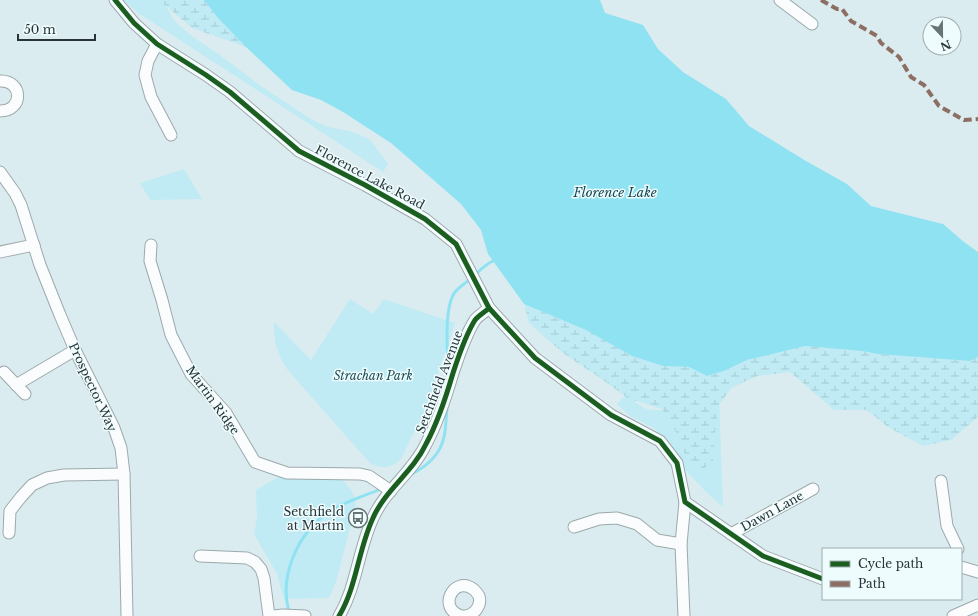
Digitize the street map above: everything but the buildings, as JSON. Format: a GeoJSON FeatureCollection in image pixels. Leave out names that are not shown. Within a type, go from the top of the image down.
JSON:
{"type":"FeatureCollection","features":[{"type":"Feature","properties":{"kind":"street","name":"Florence Lake Road"},"geometry":{"type":"LineString","coordinates":[[115,0],[134,23],[158,44],[230,92],[299,151],[365,185],[425,219],[456,244],[489,308],[535,358],[611,415],[660,441],[677,463],[685,502],[681,544],[684,616]]}},
{"type":"Feature","properties":{"kind":"street"},"geometry":{"type":"LineString","coordinates":[[780,0],[812,24]]}},
{"type":"Feature","properties":{"kind":"street"},"geometry":{"type":"LineString","coordinates":[[158,44],[148,61],[145,75],[151,97],[171,135]]}},
{"type":"Feature","properties":{"kind":"street"},"geometry":{"type":"LineString","coordinates":[[0,81],[13,84],[18,95],[15,105],[5,111],[0,111]]}},
{"type":"Feature","properties":{"kind":"street","name":"Prospector Way"},"geometry":{"type":"LineString","coordinates":[[0,172],[15,193],[21,206],[40,266],[75,350],[114,428],[121,448],[124,474],[127,616]]}},
{"type":"Feature","properties":{"kind":"street"},"geometry":{"type":"LineString","coordinates":[[0,252],[34,245]]}},
{"type":"Feature","properties":{"kind":"street","name":"Martin Ridge"},"geometry":{"type":"LineString","coordinates":[[151,245],[150,261],[172,335],[191,374],[226,413],[255,462],[288,473],[360,474],[369,476],[391,491]]}},
{"type":"Feature","properties":{"kind":"street","name":"Setchfield Avenue"},"geometry":{"type":"LineString","coordinates":[[339,616],[349,596],[365,539],[373,518],[380,506],[411,468],[426,445],[444,401],[468,334],[476,319],[489,308]]}},
{"type":"Feature","properties":{"kind":"street"},"geometry":{"type":"LineString","coordinates":[[16,385],[75,350]]}},
{"type":"Feature","properties":{"kind":"street"},"geometry":{"type":"LineString","coordinates":[[4,372],[25,394]]}},
{"type":"Feature","properties":{"kind":"street"},"geometry":{"type":"LineString","coordinates":[[9,532],[10,511],[20,497],[32,485],[47,478],[64,475],[124,474]]}},
{"type":"Feature","properties":{"kind":"street"},"geometry":{"type":"LineString","coordinates":[[941,481],[947,526],[958,548]]}},
{"type":"Feature","properties":{"kind":"street","name":"Dawn Lane"},"geometry":{"type":"LineString","coordinates":[[731,534],[813,489]]}},
{"type":"Feature","properties":{"kind":"street"},"geometry":{"type":"LineString","coordinates":[[685,502],[763,556],[822,579]]}},
{"type":"Feature","properties":{"kind":"street"},"geometry":{"type":"LineString","coordinates":[[574,528],[599,519],[617,518],[637,524],[657,540],[681,544]]}},
{"type":"Feature","properties":{"kind":"street"},"geometry":{"type":"LineString","coordinates":[[200,556],[247,558],[255,562],[261,569],[264,578],[269,616]]}},
{"type":"Feature","properties":{"kind":"street"},"geometry":{"type":"LineString","coordinates":[[962,556],[969,569]]}},
{"type":"Feature","properties":{"kind":"street"},"geometry":{"type":"LineString","coordinates":[[953,616],[978,605]]}},
{"type":"Feature","properties":{"kind":"street"},"geometry":{"type":"LineString","coordinates":[[273,616],[305,616]]}},
{"type":"Feature","properties":{"kind":"green space"},"geometry":{"type":"Polygon","coordinates":[[[123,0],[163,0],[173,19],[179,25],[193,37],[261,86],[311,119],[328,127],[353,132],[371,141],[388,164],[383,172],[138,13],[123,0]]]}},
{"type":"Feature","properties":{"kind":"green space"},"geometry":{"type":"Polygon","coordinates":[[[159,0],[204,0],[218,18],[246,47],[192,28],[159,0]]]}},
{"type":"Feature","properties":{"kind":"green space"},"geometry":{"type":"Polygon","coordinates":[[[184,169],[202,199],[150,200],[140,183],[184,169]]]}},
{"type":"Feature","properties":{"kind":"green space","name":"Strachan Park"},"geometry":{"type":"Polygon","coordinates":[[[350,299],[373,314],[384,299],[455,323],[426,408],[401,459],[393,465],[385,467],[376,466],[368,461],[287,369],[276,346],[274,322],[311,360],[350,299]]]}},
{"type":"Feature","properties":{"kind":"green space"},"geometry":{"type":"Polygon","coordinates":[[[524,304],[586,330],[632,356],[663,366],[689,367],[707,376],[724,371],[747,360],[805,346],[862,351],[878,354],[970,361],[978,357],[978,417],[951,440],[923,446],[888,427],[867,410],[834,410],[790,372],[757,376],[731,388],[717,408],[713,461],[703,469],[690,466],[676,432],[662,409],[629,399],[563,353],[529,323],[524,304]]]}},
{"type":"Feature","properties":{"kind":"green space"},"geometry":{"type":"Polygon","coordinates":[[[719,394],[723,507],[709,495],[651,436],[657,430],[630,416],[617,404],[626,395],[647,409],[664,410],[683,406],[719,394]]]}},
{"type":"Feature","properties":{"kind":"green space"},"geometry":{"type":"Polygon","coordinates":[[[280,476],[342,479],[354,496],[355,509],[336,582],[329,598],[284,599],[277,574],[254,534],[257,518],[256,490],[280,476]]]}},
{"type":"Feature","properties":{"kind":"water","name":"Florence Lake"},"geometry":{"type":"Polygon","coordinates":[[[204,0],[600,0],[605,13],[643,25],[658,49],[683,72],[726,99],[749,126],[847,184],[871,206],[943,224],[978,252],[978,357],[970,361],[878,354],[862,351],[805,346],[747,360],[724,371],[707,376],[689,367],[663,366],[632,356],[586,330],[524,304],[488,254],[481,230],[461,204],[391,143],[343,112],[321,100],[292,90],[246,47],[218,18],[204,0]]]}},
{"type":"Feature","properties":{"kind":"waterway"},"geometry":{"type":"LineString","coordinates":[[448,375],[447,344],[451,299],[458,288],[493,261]]}},
{"type":"Feature","properties":{"kind":"waterway"},"geometry":{"type":"LineString","coordinates":[[410,475],[432,460],[439,450],[445,434],[447,409]]}},
{"type":"Feature","properties":{"kind":"waterway"},"geometry":{"type":"LineString","coordinates":[[289,612],[286,584],[293,557],[299,544],[307,533],[316,522],[333,509],[383,488]]}},
{"type":"Feature","properties":{"kind":"marked path"},"geometry":{"type":"LineString","coordinates":[[821,0],[837,9],[842,9],[851,21],[877,36],[881,43],[899,57],[911,77],[924,85],[939,106],[964,120],[978,119]]}},
{"type":"Feature","properties":{"kind":"cycle path"},"geometry":{"type":"LineString","coordinates":[[115,0],[134,23],[157,44],[230,92],[299,151],[365,185],[425,219],[456,244],[489,308],[535,358],[611,415],[660,441],[677,463],[685,502],[763,556],[822,579]]}},
{"type":"Feature","properties":{"kind":"cycle path"},"geometry":{"type":"LineString","coordinates":[[339,616],[350,593],[364,543],[373,518],[378,508],[414,463],[430,436],[445,400],[468,332],[475,320],[489,308]]}},
{"type":"Feature","properties":{"kind":"place","name":"Setchfield at Martin"},"geometry":{"type":"Point","coordinates":[358,518]}}]}
